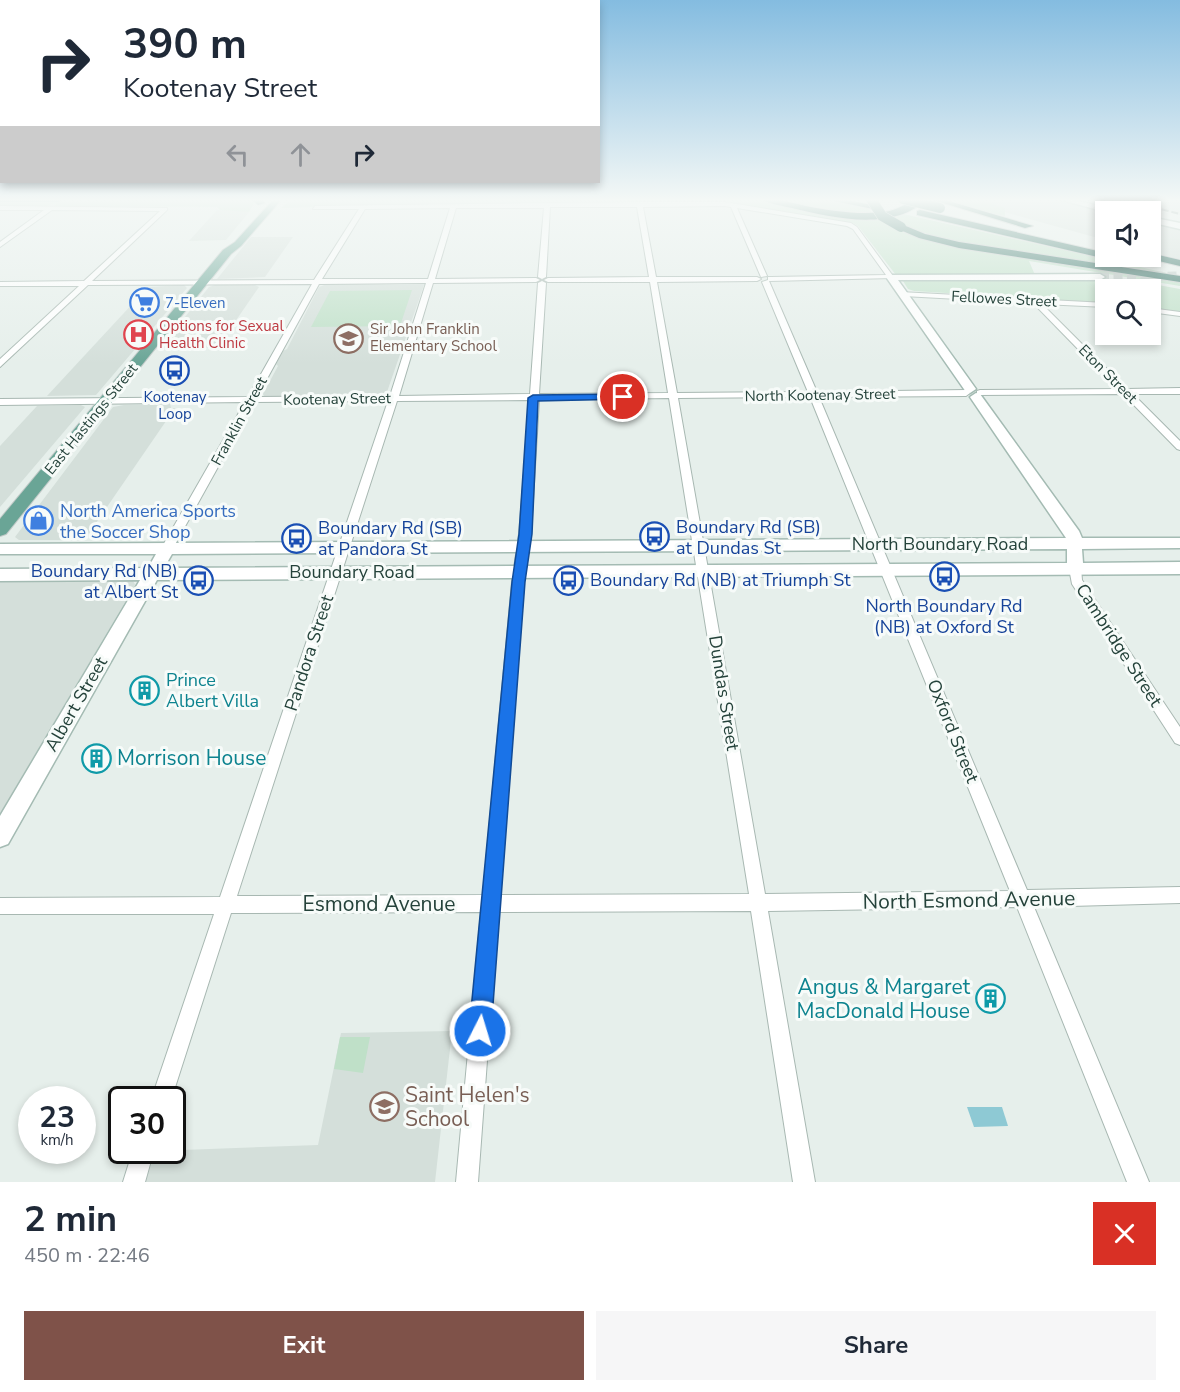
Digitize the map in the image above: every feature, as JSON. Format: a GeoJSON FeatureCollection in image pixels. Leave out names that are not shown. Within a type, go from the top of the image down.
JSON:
{"type":"FeatureCollection","features":[{"type":"Feature","properties":{"kind":"highway"},"geometry":{"type":"LineString","coordinates":[[1019,254],[1180,279]]}},
{"type":"Feature","properties":{"kind":"highway"},"geometry":{"type":"LineString","coordinates":[[1161,259],[1180,263]]}},
{"type":"Feature","properties":{"kind":"highway"},"geometry":{"type":"LineString","coordinates":[[1161,266],[1180,271]]}},
{"type":"Feature","properties":{"kind":"highway"},"geometry":{"type":"LineString","coordinates":[[1161,267],[1180,271]]}},
{"type":"Feature","properties":{"kind":"main road","name":"East Hastings Street"},"geometry":{"type":"LineString","coordinates":[[0,530],[225,254]]}},
{"type":"Feature","properties":{"kind":"street"},"geometry":{"type":"LineString","coordinates":[[0,364],[117,254]]}},
{"type":"Feature","properties":{"kind":"street","name":"Franklin Street"},"geometry":{"type":"LineString","coordinates":[[153,573],[334,254]]}},
{"type":"Feature","properties":{"kind":"street","name":"Pandora Street"},"geometry":{"type":"LineString","coordinates":[[166,1086],[345,546],[438,254]]}},
{"type":"Feature","properties":{"kind":"street"},"geometry":{"type":"LineString","coordinates":[[467,1182],[524,546],[544,254]]}},
{"type":"Feature","properties":{"kind":"street","name":"Dundas Street"},"geometry":{"type":"LineString","coordinates":[[649,254],[704,570],[804,1182]]}},
{"type":"Feature","properties":{"kind":"street","name":"Oxford Street"},"geometry":{"type":"LineString","coordinates":[[754,254],[877,544],[1138,1182]]}},
{"type":"Feature","properties":{"kind":"street","name":"Cambridge Street"},"geometry":{"type":"LineString","coordinates":[[874,254],[1074,536],[1072,544],[1076,581],[1180,739]]}},
{"type":"Feature","properties":{"kind":"street"},"geometry":{"type":"LineString","coordinates":[[0,284],[1100,277]]}},
{"type":"Feature","properties":{"kind":"street","name":"Fellowes Street"},"geometry":{"type":"LineString","coordinates":[[903,294],[1095,304]]}},
{"type":"Feature","properties":{"kind":"street","name":"Eton Street"},"geometry":{"type":"LineString","coordinates":[[1035,301],[1180,447]]}},
{"type":"Feature","properties":{"kind":"street"},"geometry":{"type":"LineString","coordinates":[[1161,311],[1180,314]]}},
{"type":"Feature","properties":{"kind":"street","name":"North Kootenay Street"},"geometry":{"type":"LineString","coordinates":[[674,396],[1180,391]]}},
{"type":"Feature","properties":{"kind":"street","name":"Kootenay Street"},"geometry":{"type":"LineString","coordinates":[[0,402],[674,396]]}},
{"type":"Feature","properties":{"kind":"street","name":"North Boundary Road"},"geometry":{"type":"LineString","coordinates":[[699,545],[1180,543]]}},
{"type":"Feature","properties":{"kind":"street","name":"Boundary Road"},"geometry":{"type":"LineString","coordinates":[[0,549],[699,545]]}},
{"type":"Feature","properties":{"kind":"street","name":"North Boundary Road"},"geometry":{"type":"LineString","coordinates":[[704,570],[1180,568]]}},
{"type":"Feature","properties":{"kind":"street","name":"Boundary Road"},"geometry":{"type":"LineString","coordinates":[[0,575],[704,570]]}},
{"type":"Feature","properties":{"kind":"street","name":"Albert Street"},"geometry":{"type":"LineString","coordinates":[[0,836],[153,573]]}},
{"type":"Feature","properties":{"kind":"street","name":"North Esmond Avenue"},"geometry":{"type":"LineString","coordinates":[[758,902],[1021,900],[1180,895]]}},
{"type":"Feature","properties":{"kind":"street","name":"Esmond Avenue"},"geometry":{"type":"LineString","coordinates":[[0,906],[758,902]]}},
{"type":"Feature","properties":{"kind":"street"},"geometry":{"type":"LineString","coordinates":[[134,1182],[140,1164]]}},
{"type":"Feature","properties":{"kind":"shaded area"},"geometry":{"type":"Polygon","coordinates":[[[237,254],[281,254],[265,277],[217,279],[237,254]]]}},
{"type":"Feature","properties":{"kind":"shaded area"},"geometry":{"type":"Polygon","coordinates":[[[1161,254],[1161,254],[1180,254],[1180,259],[1161,254]]]}},
{"type":"Feature","properties":{"kind":"shaded area","name":"Sir John Franklin Elementary School"},"geometry":{"type":"Polygon","coordinates":[[[327,284],[424,285],[387,392],[377,396],[264,396],[278,366],[276,364],[283,351],[287,349],[319,287],[327,284]]]}},
{"type":"Feature","properties":{"kind":"shaded area"},"geometry":{"type":"Polygon","coordinates":[[[184,285],[187,288],[96,395],[47,396],[148,287],[184,285]]]}},
{"type":"Feature","properties":{"kind":"shaded area"},"geometry":{"type":"Polygon","coordinates":[[[255,285],[259,287],[217,348],[160,348],[209,287],[255,285]]]}},
{"type":"Feature","properties":{"kind":"shaded area"},"geometry":{"type":"Polygon","coordinates":[[[170,404],[171,408],[175,408],[87,536],[75,540],[19,540],[15,537],[113,407],[170,404]]]}},
{"type":"Feature","properties":{"kind":"shaded area"},"geometry":{"type":"Polygon","coordinates":[[[81,405],[85,407],[0,507],[0,446],[37,406],[81,405]]]}},
{"type":"Feature","properties":{"kind":"shaded area"},"geometry":{"type":"Polygon","coordinates":[[[132,580],[134,587],[0,814],[0,582],[132,580]]]}},
{"type":"Feature","properties":{"kind":"shaded area","name":"Saint Helen's School"},"geometry":{"type":"Polygon","coordinates":[[[452,1031],[435,1182],[145,1182],[151,1164],[186,1164],[186,1150],[318,1145],[341,1033],[452,1031]]]}},
{"type":"Feature","properties":{"kind":"green space"},"geometry":{"type":"Polygon","coordinates":[[[880,254],[999,254],[1160,279],[1138,279],[1029,261],[1035,275],[896,275],[880,254]]]}},
{"type":"Feature","properties":{"kind":"green space"},"geometry":{"type":"Polygon","coordinates":[[[1032,254],[1083,254],[1095,257],[1095,264],[1032,254]]]}},
{"type":"Feature","properties":{"kind":"green space"},"geometry":{"type":"Polygon","coordinates":[[[1112,267],[1140,267],[1180,276],[1180,278],[1112,267]]]}},
{"type":"Feature","properties":{"kind":"green space"},"geometry":{"type":"Polygon","coordinates":[[[1095,279],[1095,302],[914,291],[908,289],[903,281],[1095,279]]]}},
{"type":"Feature","properties":{"kind":"green space"},"geometry":{"type":"Polygon","coordinates":[[[1161,279],[1180,282],[1180,286],[1161,283],[1161,279]]]}},
{"type":"Feature","properties":{"kind":"green space"},"geometry":{"type":"Polygon","coordinates":[[[1161,286],[1180,289],[1180,312],[1161,309],[1161,286]]]}},
{"type":"Feature","properties":{"kind":"green space"},"geometry":{"type":"Polygon","coordinates":[[[412,290],[400,326],[311,327],[330,291],[412,290]]]}},
{"type":"Feature","properties":{"kind":"green space"},"geometry":{"type":"Polygon","coordinates":[[[340,1037],[370,1037],[363,1073],[334,1069],[340,1037]]]}},
{"type":"Feature","properties":{"kind":"water"},"geometry":{"type":"Polygon","coordinates":[[[967,1107],[1002,1107],[1008,1126],[974,1127],[967,1107]]]}},
{"type":"Feature","properties":{"kind":"tunnel"},"geometry":{"type":"LineString","coordinates":[[1100,277],[1180,276]]}},
{"type":"Feature","properties":{"kind":"place","name":"7-Eleven"},"geometry":{"type":"Point","coordinates":[144,303]}},
{"type":"Feature","properties":{"kind":"place","name":"Options for Sexual Health Clinic"},"geometry":{"type":"Point","coordinates":[138,335]}},
{"type":"Feature","properties":{"kind":"place","name":"Sir John Franklin Elementary School"},"geometry":{"type":"Point","coordinates":[349,338]}},
{"type":"Feature","properties":{"kind":"place","name":"Kootenay Loop"},"geometry":{"type":"Point","coordinates":[175,370]}},
{"type":"Feature","properties":{"kind":"place","name":"North America Sports the Soccer Shop"},"geometry":{"type":"Point","coordinates":[39,521]}},
{"type":"Feature","properties":{"kind":"place","name":"Boundary Rd (SB) at Dundas St"},"geometry":{"type":"Point","coordinates":[655,537]}},
{"type":"Feature","properties":{"kind":"place","name":"Boundary Rd (SB) at Pandora St"},"geometry":{"type":"Point","coordinates":[297,538]}},
{"type":"Feature","properties":{"kind":"place","name":"North Boundary Rd (NB) at Oxford St"},"geometry":{"type":"Point","coordinates":[944,577]}},
{"type":"Feature","properties":{"kind":"place","name":"Boundary Rd (NB) at Triumph St"},"geometry":{"type":"Point","coordinates":[569,580]}},
{"type":"Feature","properties":{"kind":"place","name":"Boundary Rd (NB) at Albert St"},"geometry":{"type":"Point","coordinates":[199,581]}},
{"type":"Feature","properties":{"kind":"place","name":"Prince Albert Villa"},"geometry":{"type":"Point","coordinates":[145,690]}},
{"type":"Feature","properties":{"kind":"place","name":"Morrison House"},"geometry":{"type":"Point","coordinates":[96,758]}},
{"type":"Feature","properties":{"kind":"place","name":"Angus & Margaret MacDonald House"},"geometry":{"type":"Point","coordinates":[991,999]}},
{"type":"Feature","properties":{"kind":"place","name":"Saint Helen's School"},"geometry":{"type":"Point","coordinates":[384,1107]}},
{"type":"Feature","properties":{"kind":"route"},"geometry":{"type":"LineString","coordinates":[[480,1031],[518,582],[524,546],[533,398],[623,397]]}}]}
